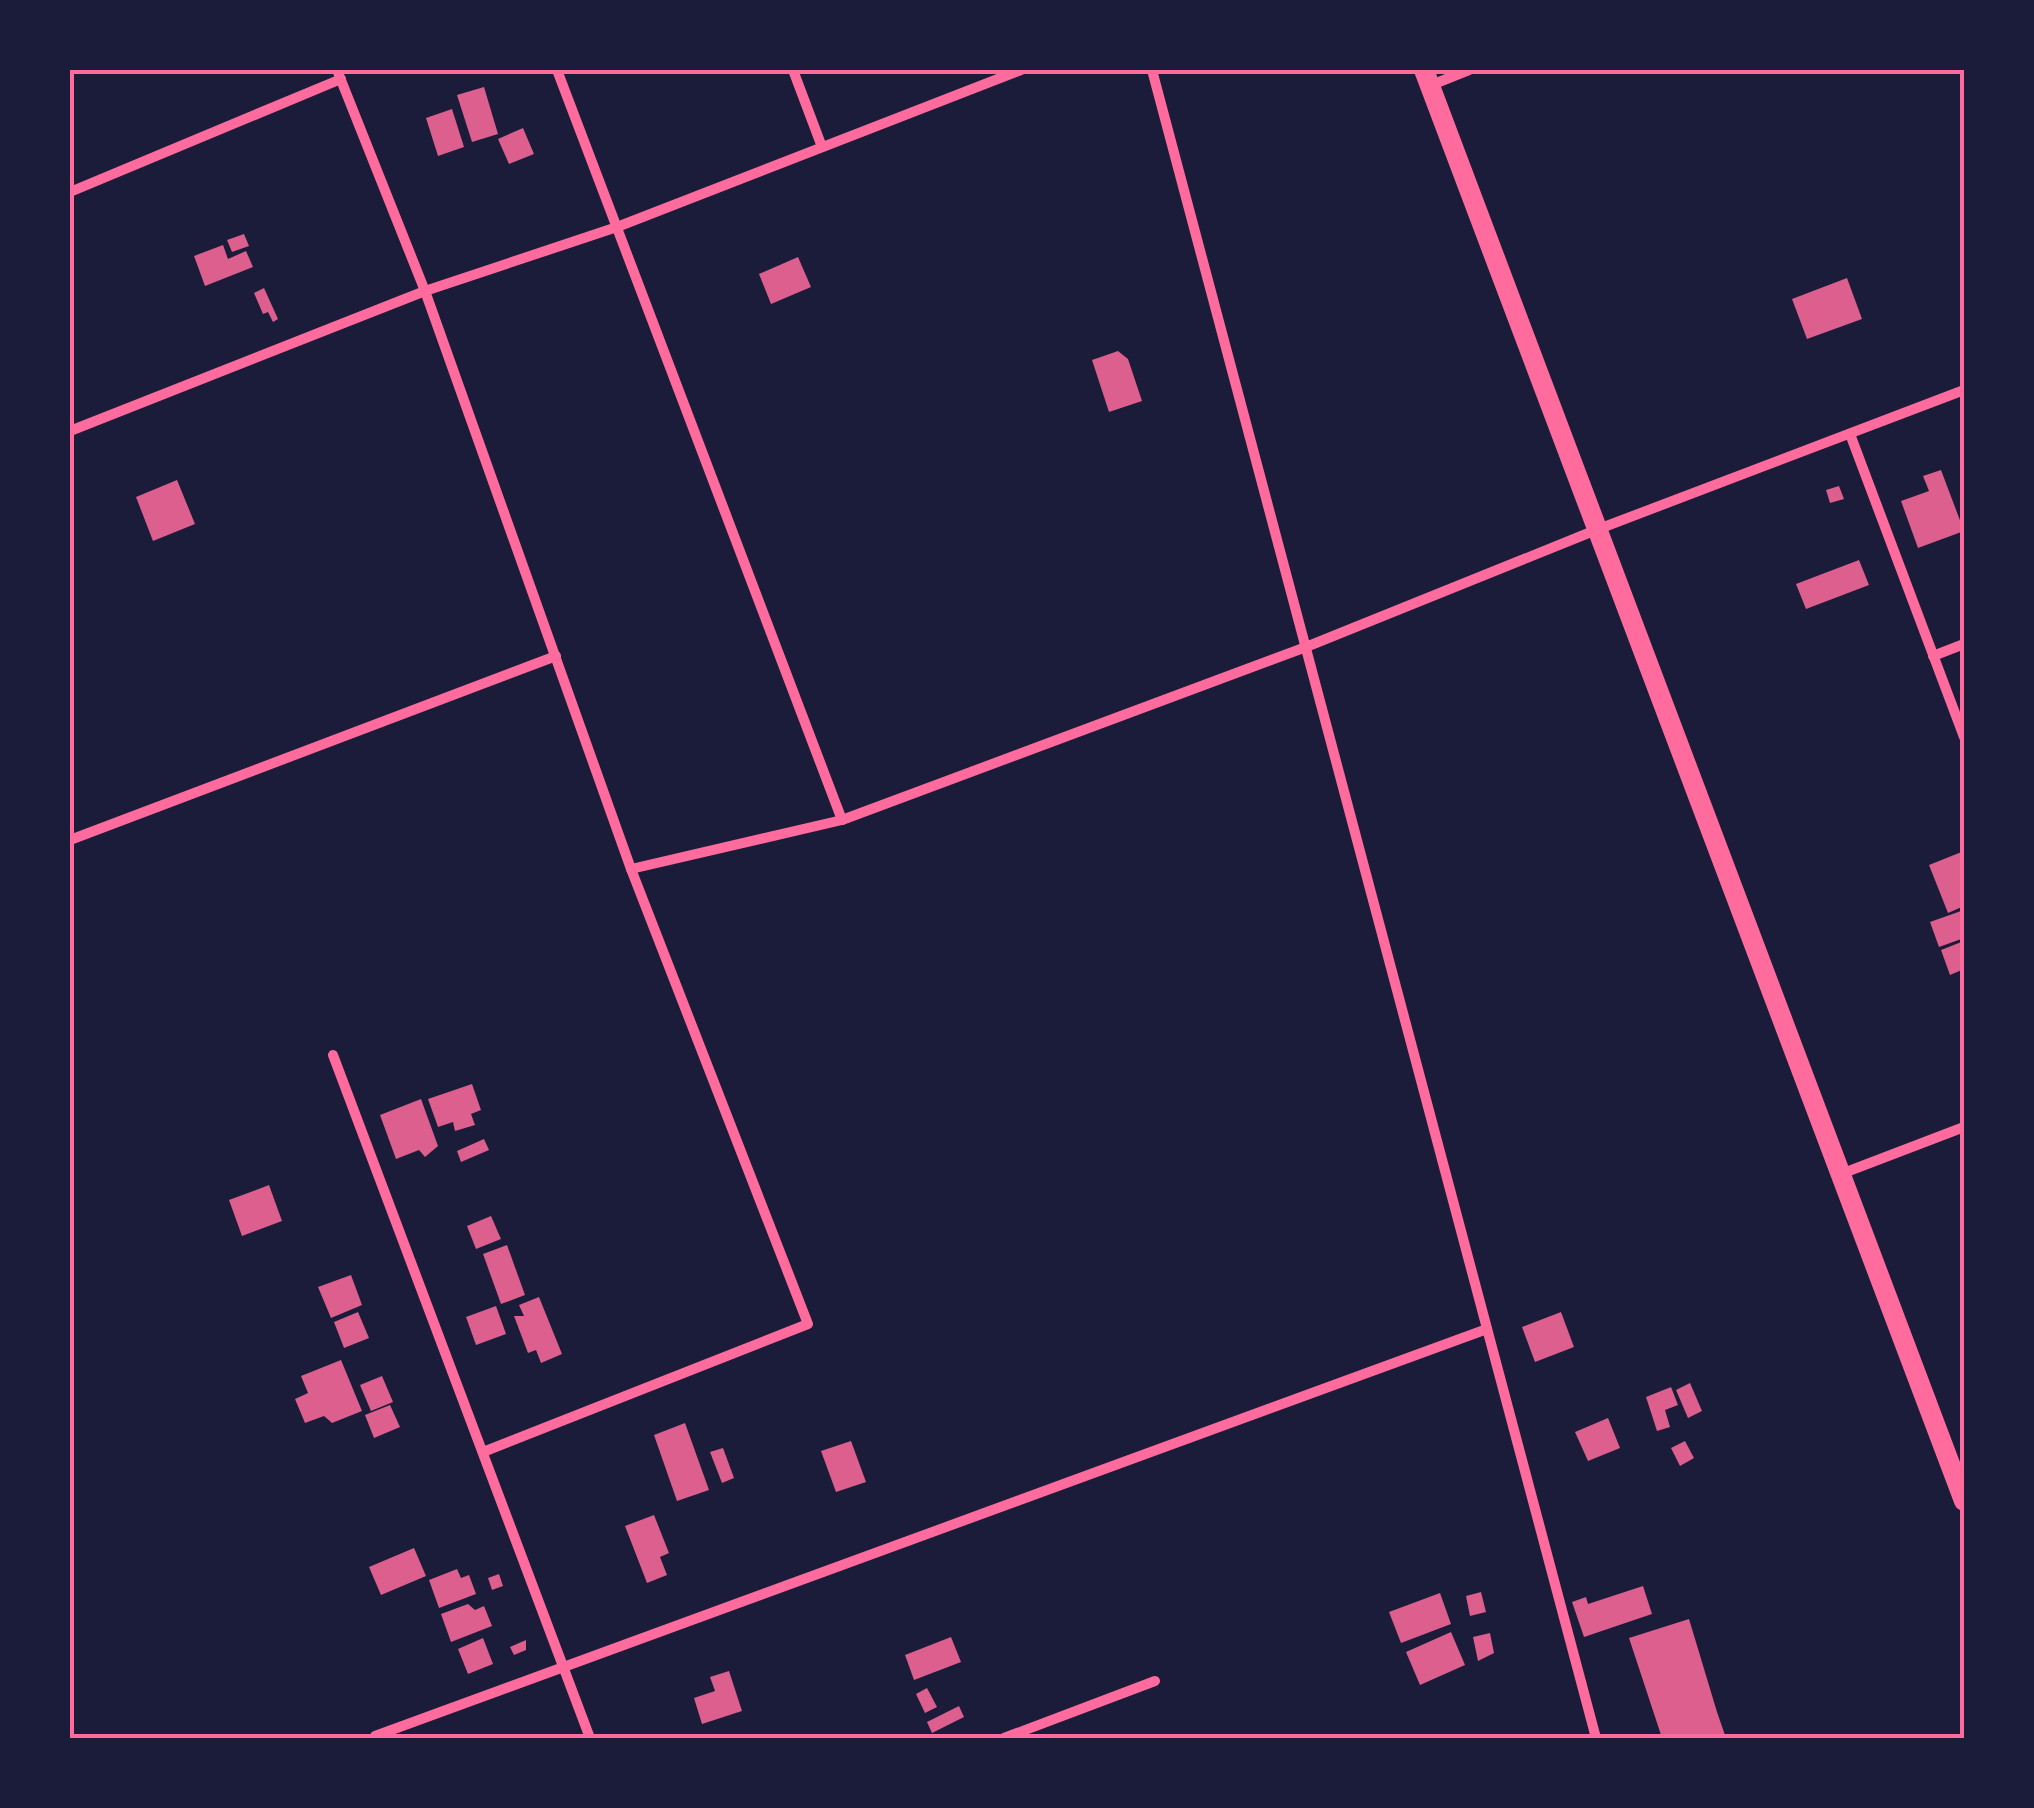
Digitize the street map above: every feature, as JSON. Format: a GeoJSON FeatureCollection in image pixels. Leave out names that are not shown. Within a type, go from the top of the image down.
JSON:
{"type":"FeatureCollection","features":[{"type":"Feature","properties":{"kind":"main road"},"geometry":{"type":"LineString","coordinates":[[1426,78],[1964,1501]]}},
{"type":"Feature","properties":{"kind":"street"},"geometry":{"type":"LineString","coordinates":[[557,70],[842,820]]}},
{"type":"Feature","properties":{"kind":"street"},"geometry":{"type":"LineString","coordinates":[[793,70],[822,147]]}},
{"type":"Feature","properties":{"kind":"street"},"geometry":{"type":"LineString","coordinates":[[70,431],[425,291],[617,226],[1021,70]]}},
{"type":"Feature","properties":{"kind":"street"},"geometry":{"type":"LineString","coordinates":[[1152,70],[1596,1738]]}},
{"type":"Feature","properties":{"kind":"street"},"geometry":{"type":"LineString","coordinates":[[1426,78],[1469,70]]}},
{"type":"Feature","properties":{"kind":"street"},"geometry":{"type":"LineString","coordinates":[[70,192],[339,74],[425,291],[631,869],[808,1324],[482,1452]]}},
{"type":"Feature","properties":{"kind":"street"},"geometry":{"type":"LineString","coordinates":[[631,869],[842,820],[1306,647],[1596,530],[1964,390]]}},
{"type":"Feature","properties":{"kind":"street"},"geometry":{"type":"LineString","coordinates":[[1850,434],[1964,737]]}},
{"type":"Feature","properties":{"kind":"street"},"geometry":{"type":"LineString","coordinates":[[1933,656],[1964,644]]}},
{"type":"Feature","properties":{"kind":"street"},"geometry":{"type":"LineString","coordinates":[[70,840],[556,656]]}},
{"type":"Feature","properties":{"kind":"street"},"geometry":{"type":"LineString","coordinates":[[333,1055],[590,1738]]}},
{"type":"Feature","properties":{"kind":"street"},"geometry":{"type":"LineString","coordinates":[[1841,1174],[1964,1127]]}},
{"type":"Feature","properties":{"kind":"street"},"geometry":{"type":"LineString","coordinates":[[375,1736],[1487,1329]]}},
{"type":"Feature","properties":{"kind":"street"},"geometry":{"type":"LineString","coordinates":[[1004,1738],[1155,1681]]}},
{"type":"Feature","properties":{"kind":"building"},"geometry":{"type":"Polygon","coordinates":[[[484,87],[498,134],[472,142],[457,95],[484,87]]]}},
{"type":"Feature","properties":{"kind":"building"},"geometry":{"type":"Polygon","coordinates":[[[452,109],[464,147],[438,156],[426,118],[452,109]]]}},
{"type":"Feature","properties":{"kind":"building"},"geometry":{"type":"Polygon","coordinates":[[[523,128],[534,154],[509,164],[498,139],[523,128]]]}},
{"type":"Feature","properties":{"kind":"building"},"geometry":{"type":"Polygon","coordinates":[[[244,234],[249,246],[232,252],[227,240],[244,234]]]}},
{"type":"Feature","properties":{"kind":"building"},"geometry":{"type":"Polygon","coordinates":[[[223,245],[228,259],[246,251],[253,267],[205,286],[194,256],[223,245]]]}},
{"type":"Feature","properties":{"kind":"building"},"geometry":{"type":"Polygon","coordinates":[[[798,257],[811,287],[771,304],[759,274],[798,257]]]}},
{"type":"Feature","properties":{"kind":"building"},"geometry":{"type":"Polygon","coordinates":[[[1847,278],[1862,319],[1807,339],[1792,299],[1847,278]]]}},
{"type":"Feature","properties":{"kind":"building"},"geometry":{"type":"Polygon","coordinates":[[[264,288],[278,319],[273,322],[268,312],[263,314],[254,293],[264,288]]]}},
{"type":"Feature","properties":{"kind":"building"},"geometry":{"type":"Polygon","coordinates":[[[1118,351],[1128,359],[1142,401],[1109,412],[1092,360],[1118,351]]]}},
{"type":"Feature","properties":{"kind":"building"},"geometry":{"type":"Polygon","coordinates":[[[1941,470],[1964,531],[1918,548],[1901,501],[1929,491],[1923,476],[1941,470]]]}},
{"type":"Feature","properties":{"kind":"building"},"geometry":{"type":"Polygon","coordinates":[[[177,480],[195,524],[153,541],[136,497],[177,480]]]}},
{"type":"Feature","properties":{"kind":"building"},"geometry":{"type":"Polygon","coordinates":[[[1839,486],[1844,499],[1830,503],[1826,490],[1839,486]]]}},
{"type":"Feature","properties":{"kind":"building"},"geometry":{"type":"Polygon","coordinates":[[[1859,560],[1869,585],[1806,609],[1796,584],[1859,560]]]}},
{"type":"Feature","properties":{"kind":"building"},"geometry":{"type":"Polygon","coordinates":[[[1964,851],[1964,906],[1948,913],[1929,865],[1964,851]]]}},
{"type":"Feature","properties":{"kind":"building"},"geometry":{"type":"Polygon","coordinates":[[[1961,911],[1964,938],[1939,947],[1930,922],[1961,911]]]}},
{"type":"Feature","properties":{"kind":"building"},"geometry":{"type":"Polygon","coordinates":[[[1964,941],[1964,969],[1950,975],[1941,950],[1964,941]]]}},
{"type":"Feature","properties":{"kind":"building"},"geometry":{"type":"Polygon","coordinates":[[[472,1084],[481,1110],[471,1114],[475,1125],[455,1131],[453,1122],[438,1127],[428,1099],[472,1084]]]}},
{"type":"Feature","properties":{"kind":"building"},"geometry":{"type":"Polygon","coordinates":[[[421,1099],[438,1146],[425,1157],[419,1150],[396,1159],[380,1115],[421,1099]]]}},
{"type":"Feature","properties":{"kind":"building"},"geometry":{"type":"Polygon","coordinates":[[[484,1139],[489,1150],[461,1162],[457,1151],[484,1139]]]}},
{"type":"Feature","properties":{"kind":"building"},"geometry":{"type":"Polygon","coordinates":[[[269,1185],[282,1221],[242,1236],[229,1200],[269,1185]]]}},
{"type":"Feature","properties":{"kind":"building"},"geometry":{"type":"Polygon","coordinates":[[[491,1216],[501,1239],[476,1249],[467,1226],[491,1216]]]}},
{"type":"Feature","properties":{"kind":"building"},"geometry":{"type":"Polygon","coordinates":[[[507,1245],[525,1295],[501,1304],[483,1254],[507,1245]]]}},
{"type":"Feature","properties":{"kind":"building"},"geometry":{"type":"Polygon","coordinates":[[[351,1275],[362,1305],[331,1318],[318,1287],[351,1275]]]}},
{"type":"Feature","properties":{"kind":"building"},"geometry":{"type":"Polygon","coordinates":[[[539,1297],[562,1354],[541,1363],[536,1350],[528,1353],[514,1316],[524,1316],[519,1305],[539,1297]]]}},
{"type":"Feature","properties":{"kind":"building"},"geometry":{"type":"Polygon","coordinates":[[[496,1306],[506,1334],[476,1345],[466,1317],[496,1306]]]}},
{"type":"Feature","properties":{"kind":"building"},"geometry":{"type":"Polygon","coordinates":[[[358,1312],[369,1338],[344,1348],[334,1322],[358,1312]]]}},
{"type":"Feature","properties":{"kind":"building"},"geometry":{"type":"Polygon","coordinates":[[[1561,1312],[1574,1347],[1535,1362],[1522,1327],[1561,1312]]]}},
{"type":"Feature","properties":{"kind":"building"},"geometry":{"type":"Polygon","coordinates":[[[341,1360],[362,1411],[332,1423],[324,1416],[305,1423],[295,1399],[308,1393],[301,1376],[341,1360]]]}},
{"type":"Feature","properties":{"kind":"building"},"geometry":{"type":"Polygon","coordinates":[[[382,1376],[393,1402],[371,1411],[360,1385],[382,1376]]]}},
{"type":"Feature","properties":{"kind":"building"},"geometry":{"type":"Polygon","coordinates":[[[1690,1383],[1702,1411],[1688,1418],[1676,1390],[1690,1383]]]}},
{"type":"Feature","properties":{"kind":"building"},"geometry":{"type":"Polygon","coordinates":[[[1671,1387],[1678,1405],[1665,1410],[1670,1427],[1657,1431],[1646,1397],[1671,1387]]]}},
{"type":"Feature","properties":{"kind":"building"},"geometry":{"type":"Polygon","coordinates":[[[390,1405],[400,1427],[374,1438],[365,1415],[390,1405]]]}},
{"type":"Feature","properties":{"kind":"building"},"geometry":{"type":"Polygon","coordinates":[[[1608,1418],[1620,1448],[1588,1461],[1575,1432],[1608,1418]]]}},
{"type":"Feature","properties":{"kind":"building"},"geometry":{"type":"Polygon","coordinates":[[[685,1423],[709,1490],[677,1501],[654,1435],[685,1423]]]}},
{"type":"Feature","properties":{"kind":"building"},"geometry":{"type":"Polygon","coordinates":[[[851,1441],[866,1482],[836,1492],[821,1451],[851,1441]]]}},
{"type":"Feature","properties":{"kind":"building"},"geometry":{"type":"Polygon","coordinates":[[[1685,1441],[1694,1458],[1680,1466],[1671,1448],[1685,1441]]]}},
{"type":"Feature","properties":{"kind":"building"},"geometry":{"type":"Polygon","coordinates":[[[723,1448],[734,1478],[722,1483],[710,1452],[723,1448]]]}},
{"type":"Feature","properties":{"kind":"building"},"geometry":{"type":"Polygon","coordinates":[[[654,1515],[669,1553],[660,1557],[667,1575],[647,1583],[625,1526],[654,1515]]]}},
{"type":"Feature","properties":{"kind":"building"},"geometry":{"type":"Polygon","coordinates":[[[414,1548],[426,1576],[381,1595],[369,1567],[414,1548]]]}},
{"type":"Feature","properties":{"kind":"building"},"geometry":{"type":"Polygon","coordinates":[[[457,1569],[461,1578],[469,1575],[476,1594],[439,1608],[429,1580],[457,1569]]]}},
{"type":"Feature","properties":{"kind":"building"},"geometry":{"type":"Polygon","coordinates":[[[499,1574],[503,1586],[492,1590],[488,1578],[499,1574]]]}},
{"type":"Feature","properties":{"kind":"building"},"geometry":{"type":"Polygon","coordinates":[[[1643,1586],[1652,1614],[1584,1637],[1572,1602],[1586,1597],[1588,1604],[1643,1586]]]}},
{"type":"Feature","properties":{"kind":"building"},"geometry":{"type":"Polygon","coordinates":[[[1481,1592],[1486,1612],[1470,1616],[1466,1596],[1481,1592]]]}},
{"type":"Feature","properties":{"kind":"building"},"geometry":{"type":"Polygon","coordinates":[[[1440,1593],[1451,1624],[1401,1643],[1389,1612],[1440,1593]]]}},
{"type":"Feature","properties":{"kind":"building"},"geometry":{"type":"Polygon","coordinates":[[[468,1604],[475,1610],[484,1606],[492,1626],[451,1642],[441,1614],[468,1604]]]}},
{"type":"Feature","properties":{"kind":"building"},"geometry":{"type":"Polygon","coordinates":[[[1689,1619],[1726,1738],[1662,1738],[1629,1638],[1689,1619]]]}},
{"type":"Feature","properties":{"kind":"building"},"geometry":{"type":"Polygon","coordinates":[[[1451,1632],[1465,1665],[1420,1685],[1406,1652],[1451,1632]]]}},
{"type":"Feature","properties":{"kind":"building"},"geometry":{"type":"Polygon","coordinates":[[[1490,1633],[1494,1653],[1478,1661],[1473,1637],[1490,1633]]]}},
{"type":"Feature","properties":{"kind":"building"},"geometry":{"type":"Polygon","coordinates":[[[951,1637],[961,1662],[914,1680],[905,1655],[951,1637]]]}},
{"type":"Feature","properties":{"kind":"building"},"geometry":{"type":"Polygon","coordinates":[[[483,1638],[493,1664],[468,1674],[458,1649],[483,1638]]]}},
{"type":"Feature","properties":{"kind":"building"},"geometry":{"type":"Polygon","coordinates":[[[526,1640],[526,1650],[514,1655],[510,1647],[526,1640]]]}},
{"type":"Feature","properties":{"kind":"building"},"geometry":{"type":"Polygon","coordinates":[[[729,1671],[742,1711],[702,1724],[694,1698],[715,1691],[710,1677],[729,1671]]]}},
{"type":"Feature","properties":{"kind":"building"},"geometry":{"type":"Polygon","coordinates":[[[927,1688],[937,1707],[925,1713],[916,1694],[927,1688]]]}},
{"type":"Feature","properties":{"kind":"building"},"geometry":{"type":"Polygon","coordinates":[[[959,1706],[964,1717],[932,1733],[927,1722],[959,1706]]]}}]}
